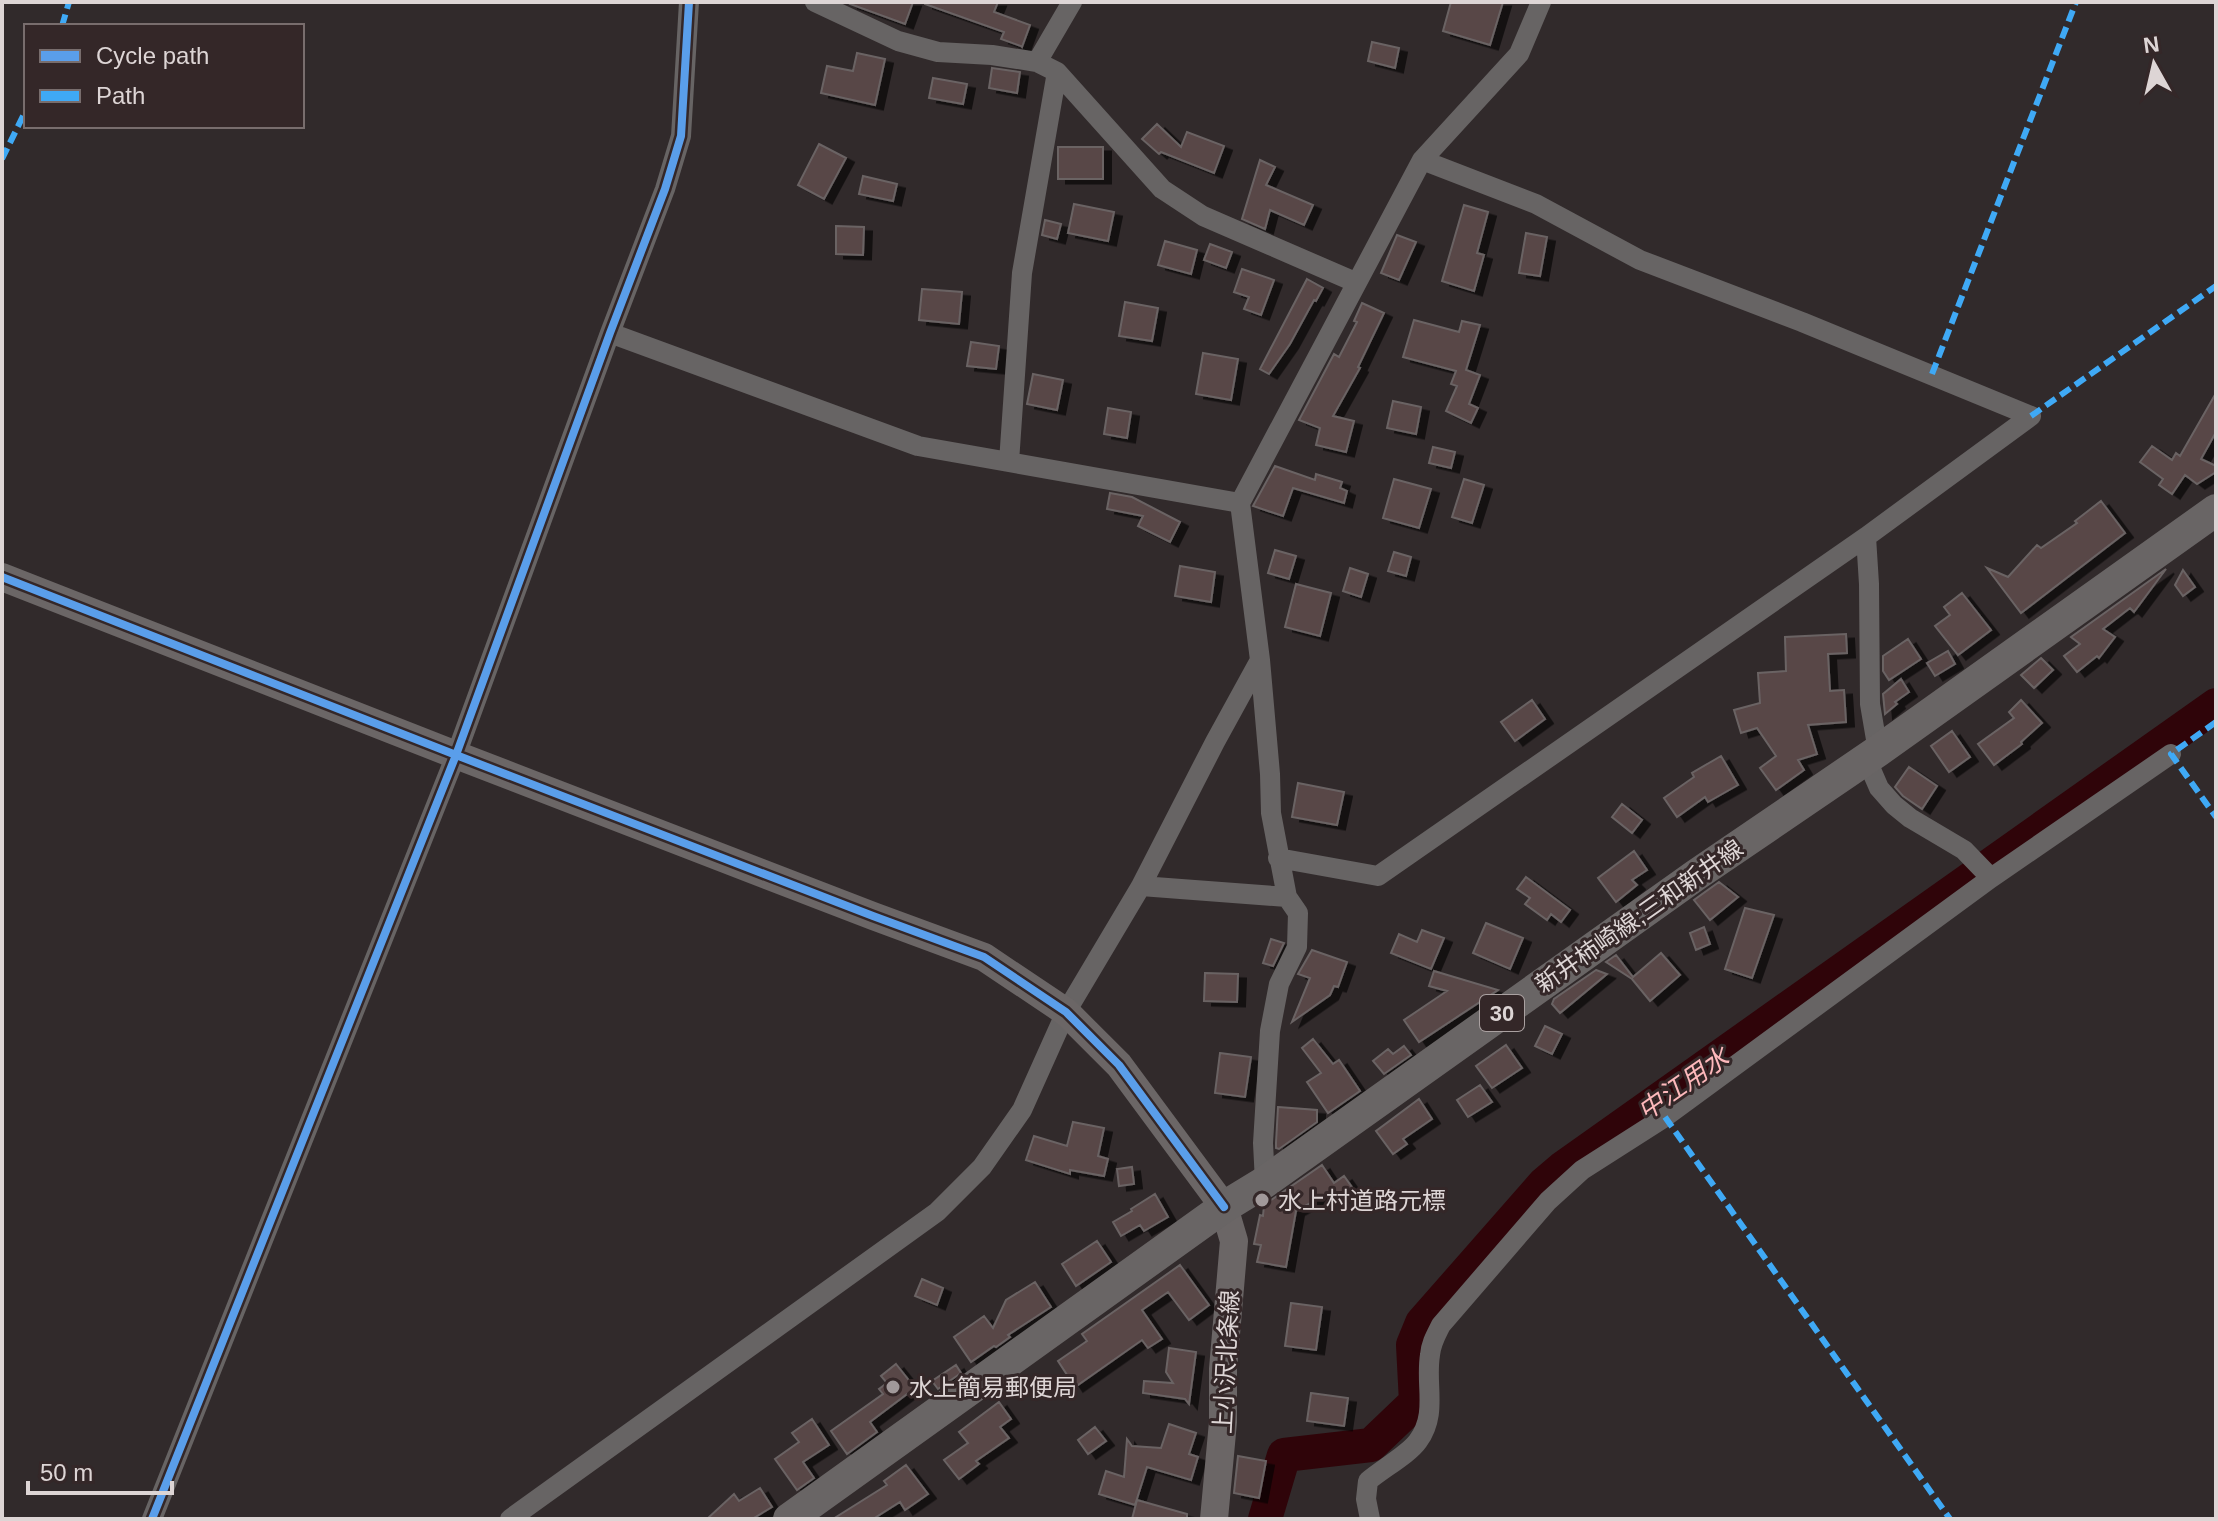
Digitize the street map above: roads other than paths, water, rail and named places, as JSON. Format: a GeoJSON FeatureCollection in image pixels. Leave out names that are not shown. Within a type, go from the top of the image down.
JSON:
{"type":"FeatureCollection","features":[{"type":"Feature","properties":{"kind":"main road","name":"新井柿崎線;三和新井線"},"geometry":{"type":"LineString","coordinates":[[798,1516],[1224,1207],[1265,1182],[2216,510]]}},
{"type":"Feature","properties":{"kind":"street"},"geometry":{"type":"LineString","coordinates":[[152,1519],[456,755],[665,189],[681,136],[689,2]]}},
{"type":"Feature","properties":{"kind":"street"},"geometry":{"type":"LineString","coordinates":[[815,2],[898,41],[938,52],[992,55],[1037,62],[1057,72],[1162,189],[1203,216],[1355,282]]}},
{"type":"Feature","properties":{"kind":"street"},"geometry":{"type":"LineString","coordinates":[[1037,62],[1072,2]]}},
{"type":"Feature","properties":{"kind":"street"},"geometry":{"type":"LineString","coordinates":[[1265,1182],[1263,1143],[1270,1031],[1279,984],[1297,947],[1298,913],[1287,897],[1271,813],[1260,660],[1240,503],[1422,160],[1519,54],[1541,2]]}},
{"type":"Feature","properties":{"kind":"street"},"geometry":{"type":"LineString","coordinates":[[1009,462],[1022,273],[1057,72]]}},
{"type":"Feature","properties":{"kind":"street"},"geometry":{"type":"LineString","coordinates":[[1278,858],[1378,876],[1866,537],[2031,416],[1802,322],[1640,260],[1536,204],[1422,160]]}},
{"type":"Feature","properties":{"kind":"street"},"geometry":{"type":"LineString","coordinates":[[610,333],[918,446],[1240,503]]}},
{"type":"Feature","properties":{"kind":"street"},"geometry":{"type":"LineString","coordinates":[[1866,537],[1872,754],[1879,788],[1910,818],[1964,850],[1991,878]]}},
{"type":"Feature","properties":{"kind":"street"},"geometry":{"type":"LineString","coordinates":[[2,577],[984,957],[1066,1012],[1119,1065],[1224,1207]]}},
{"type":"Feature","properties":{"kind":"street"},"geometry":{"type":"LineString","coordinates":[[510,1519],[937,1212],[982,1167],[1022,1110],[1066,1012],[1141,886],[1260,660]]}},
{"type":"Feature","properties":{"kind":"street"},"geometry":{"type":"LineString","coordinates":[[1370,1519],[1366,1499],[1368,1481],[1416,1445],[1427,1427],[1430,1410],[1429,1358],[1433,1339],[1441,1325],[1548,1201],[1582,1170],[1665,1117],[1991,878],[2171,754]]}},
{"type":"Feature","properties":{"kind":"street"},"geometry":{"type":"LineString","coordinates":[[1141,886],[1287,897]]}},
{"type":"Feature","properties":{"kind":"street","name":"上小沢北条線"},"geometry":{"type":"LineString","coordinates":[[1214,1519],[1234,1241],[1224,1207]]}},
{"type":"Feature","properties":{"kind":"waterway","name":"中江用水"},"geometry":{"type":"LineString","coordinates":[[1265,1519],[1284,1455],[1371,1445],[1416,1402],[1413,1345],[1422,1323],[1544,1184],[2216,705]]}},
{"type":"Feature","properties":{"kind":"place","name":"水上村道路元標"},"geometry":{"type":"Point","coordinates":[1262,1200]}},
{"type":"Feature","properties":{"kind":"place","name":"水上簡易郵便局"},"geometry":{"type":"Point","coordinates":[893,1387]}}]}
